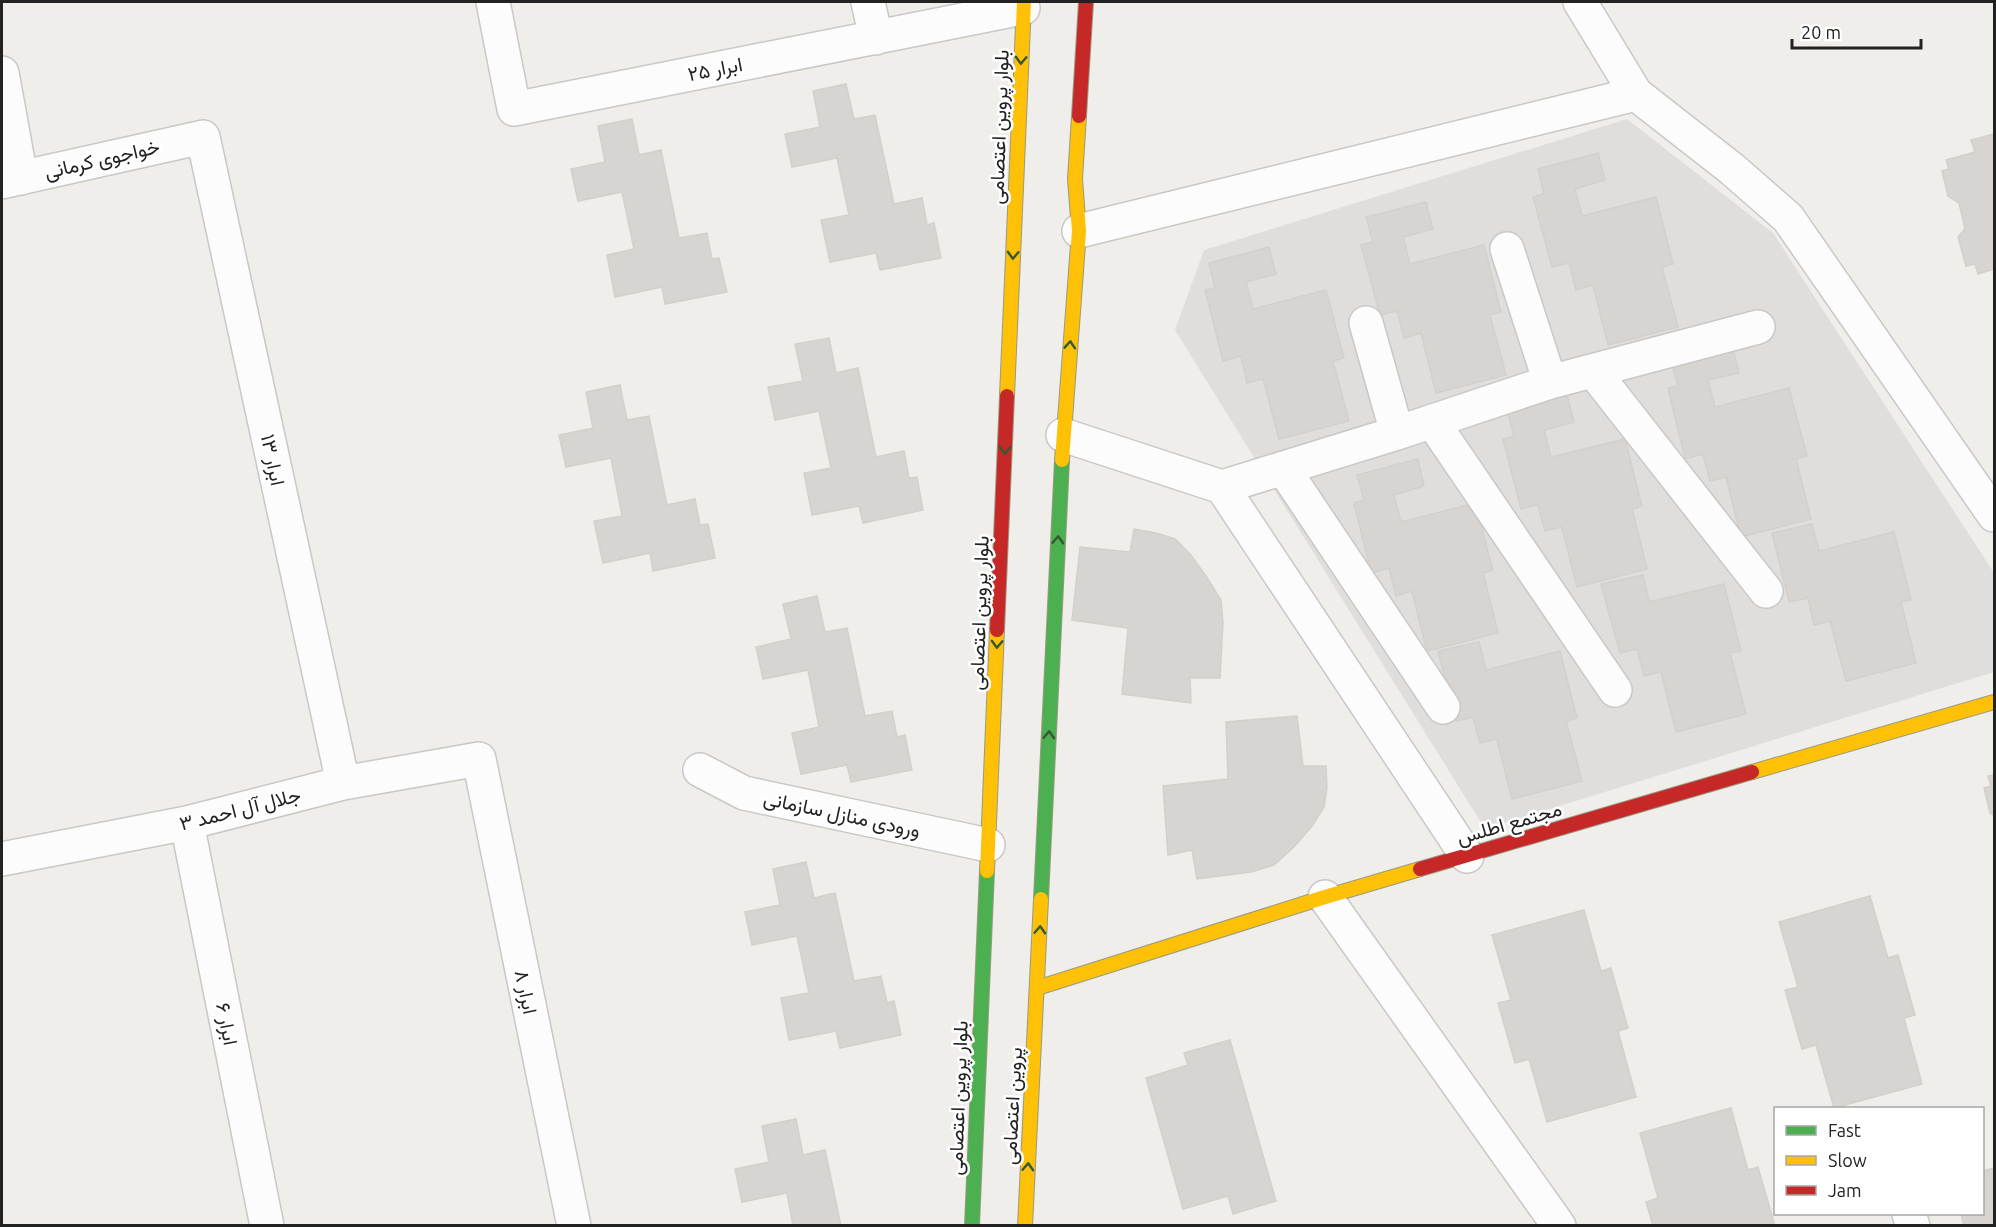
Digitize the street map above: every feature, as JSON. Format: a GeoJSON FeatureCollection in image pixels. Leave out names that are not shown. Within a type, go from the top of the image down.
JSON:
{"type":"FeatureCollection","features":[{"type":"Feature","properties":{"kind":"street","name":"ابرار ۲۵"},"geometry":{"type":"LineString","coordinates":[[493,2],[514,109],[876,38],[1024,5]]}},
{"type":"Feature","properties":{"kind":"street"},"geometry":{"type":"LineString","coordinates":[[868,2],[876,38]]}},
{"type":"Feature","properties":{"kind":"street"},"geometry":{"type":"LineString","coordinates":[[1037,988],[1063,435],[1078,231],[1075,179],[1086,2]]}},
{"type":"Feature","properties":{"kind":"street"},"geometry":{"type":"LineString","coordinates":[[1580,2],[1636,94],[1732,169],[1788,218],[1995,515]]}},
{"type":"Feature","properties":{"kind":"street","name":"بلوار پروین اعتصامی"},"geometry":{"type":"LineString","coordinates":[[972,1226],[1024,5]]}},
{"type":"Feature","properties":{"kind":"street"},"geometry":{"type":"LineString","coordinates":[[2,73],[11,180]]}},
{"type":"Feature","properties":{"kind":"street"},"geometry":{"type":"LineString","coordinates":[[1078,231],[1636,94]]}},
{"type":"Feature","properties":{"kind":"street","name":"خواجوی کرمانی"},"geometry":{"type":"LineString","coordinates":[[11,180],[203,137]]}},
{"type":"Feature","properties":{"kind":"street","name":"ابرار ۱۳"},"geometry":{"type":"LineString","coordinates":[[203,137],[343,783]]}},
{"type":"Feature","properties":{"kind":"street"},"geometry":{"type":"LineString","coordinates":[[1507,249],[1550,382]]}},
{"type":"Feature","properties":{"kind":"street"},"geometry":{"type":"LineString","coordinates":[[1366,323],[1397,433]]}},
{"type":"Feature","properties":{"kind":"street"},"geometry":{"type":"LineString","coordinates":[[1063,435],[1222,487],[1397,433],[1550,382],[1758,327]]}},
{"type":"Feature","properties":{"kind":"street"},"geometry":{"type":"LineString","coordinates":[[1593,372],[1766,591]]}},
{"type":"Feature","properties":{"kind":"street"},"geometry":{"type":"LineString","coordinates":[[1432,420],[1615,690]]}},
{"type":"Feature","properties":{"kind":"street"},"geometry":{"type":"LineString","coordinates":[[1283,468],[1443,707]]}},
{"type":"Feature","properties":{"kind":"street"},"geometry":{"type":"LineString","coordinates":[[1222,487],[1467,855]]}},
{"type":"Feature","properties":{"kind":"street","name":"مجتمع اطلس"},"geometry":{"type":"LineString","coordinates":[[1037,988],[1324,897],[1995,702]]}},
{"type":"Feature","properties":{"kind":"street","name":"جلال آل احمد ۳"},"geometry":{"type":"LineString","coordinates":[[2,860],[187,823],[343,783],[479,759]]}},
{"type":"Feature","properties":{"kind":"street","name":"ابرار ۸"},"geometry":{"type":"LineString","coordinates":[[479,759],[574,1226]]}},
{"type":"Feature","properties":{"kind":"street","name":"ورودی منازل سازمانی"},"geometry":{"type":"LineString","coordinates":[[700,770],[744,793],[988,845]]}},
{"type":"Feature","properties":{"kind":"street","name":"ابرار ۶"},"geometry":{"type":"LineString","coordinates":[[187,823],[267,1226]]}},
{"type":"Feature","properties":{"kind":"street"},"geometry":{"type":"LineString","coordinates":[[1324,897],[1559,1226]]}},
{"type":"Feature","properties":{"kind":"street","name":"پروین اعتصامی"},"geometry":{"type":"LineString","coordinates":[[1025,1226],[1037,988]]}},
{"type":"Feature","properties":{"kind":"shaded area"},"geometry":{"type":"Polygon","coordinates":[[[1627,119],[1773,233],[1994,573],[1994,672],[1485,829],[1175,330],[1204,250],[1627,119]]]}},
{"type":"Feature","properties":{"kind":"building"},"geometry":{"type":"Polygon","coordinates":[[[846,84],[854,119],[875,115],[894,204],[922,198],[927,225],[934,223],[941,258],[880,270],[876,253],[830,262],[821,220],[849,215],[837,158],[792,167],[785,134],[820,127],[813,91],[846,84]]]}},
{"type":"Feature","properties":{"kind":"building"},"geometry":{"type":"Polygon","coordinates":[[[632,119],[639,155],[661,150],[679,238],[707,233],[712,259],[719,258],[727,292],[665,304],[662,287],[615,297],[607,255],[634,249],[622,192],[578,201],[571,169],[605,162],[598,126],[632,119]]]}},
{"type":"Feature","properties":{"kind":"building"},"geometry":{"type":"Polygon","coordinates":[[[1994,134],[1994,269],[1978,274],[1975,264],[1966,266],[1958,237],[1965,229],[1959,203],[1948,196],[1942,171],[1949,169],[1946,160],[1975,152],[1971,140],[1994,134]]]}},
{"type":"Feature","properties":{"kind":"building"},"geometry":{"type":"Polygon","coordinates":[[[1598,153],[1605,180],[1575,189],[1582,216],[1656,197],[1673,264],[1662,267],[1678,327],[1608,345],[1593,285],[1576,290],[1569,263],[1552,267],[1533,197],[1544,194],[1538,169],[1598,153]]]}},
{"type":"Feature","properties":{"kind":"building"},"geometry":{"type":"Polygon","coordinates":[[[1426,202],[1433,229],[1403,237],[1410,264],[1484,245],[1501,312],[1490,315],[1506,375],[1436,393],[1421,333],[1404,338],[1397,311],[1380,315],[1361,245],[1373,242],[1366,217],[1426,202]]]}},
{"type":"Feature","properties":{"kind":"building"},"geometry":{"type":"Polygon","coordinates":[[[1269,247],[1276,274],[1246,282],[1253,309],[1326,290],[1344,358],[1333,361],[1349,421],[1279,439],[1263,379],[1247,383],[1241,356],[1223,361],[1205,290],[1215,288],[1209,263],[1269,247]]]}},
{"type":"Feature","properties":{"kind":"building"},"geometry":{"type":"Polygon","coordinates":[[[829,338],[836,373],[858,368],[876,457],[904,451],[909,478],[917,477],[923,510],[863,523],[859,506],[812,515],[804,473],[831,468],[819,411],[775,420],[768,387],[803,381],[795,344],[829,338]]]}},
{"type":"Feature","properties":{"kind":"building"},"geometry":{"type":"Polygon","coordinates":[[[1732,345],[1739,373],[1708,380],[1715,407],[1789,388],[1807,456],[1796,459],[1811,519],[1741,537],[1726,477],[1710,481],[1703,454],[1685,459],[1668,388],[1678,386],[1671,361],[1732,345]]]}},
{"type":"Feature","properties":{"kind":"building"},"geometry":{"type":"Polygon","coordinates":[[[620,385],[627,420],[649,416],[667,505],[695,499],[700,525],[708,524],[715,558],[653,571],[650,553],[603,563],[594,521],[622,516],[611,458],[566,467],[559,435],[593,428],[586,392],[620,385]]]}},
{"type":"Feature","properties":{"kind":"building"},"geometry":{"type":"Polygon","coordinates":[[[1567,395],[1574,422],[1544,430],[1551,457],[1625,439],[1642,506],[1632,509],[1647,569],[1577,587],[1562,527],[1545,531],[1538,505],[1521,509],[1503,439],[1514,436],[1507,410],[1567,395]]]}},
{"type":"Feature","properties":{"kind":"building"},"geometry":{"type":"Polygon","coordinates":[[[1418,459],[1424,486],[1394,495],[1401,522],[1475,503],[1493,570],[1483,573],[1498,633],[1427,651],[1412,591],[1396,596],[1389,568],[1371,573],[1354,503],[1364,500],[1357,475],[1418,459]]]}},
{"type":"Feature","properties":{"kind":"building"},"geometry":{"type":"Polygon","coordinates":[[[1812,524],[1819,551],[1894,532],[1911,600],[1901,602],[1916,663],[1846,681],[1830,621],[1814,625],[1808,598],[1789,602],[1772,533],[1812,524]]]}},
{"type":"Feature","properties":{"kind":"building"},"geometry":{"type":"Polygon","coordinates":[[[1134,529],[1175,539],[1190,554],[1221,600],[1223,623],[1220,678],[1190,678],[1191,703],[1122,694],[1128,628],[1072,620],[1080,547],[1130,552],[1134,529]]]}},
{"type":"Feature","properties":{"kind":"building"},"geometry":{"type":"Polygon","coordinates":[[[1643,575],[1649,602],[1724,584],[1741,651],[1730,653],[1746,714],[1676,732],[1661,672],[1644,676],[1637,649],[1620,653],[1601,584],[1643,575]]]}},
{"type":"Feature","properties":{"kind":"building"},"geometry":{"type":"Polygon","coordinates":[[[817,596],[825,632],[847,628],[865,716],[892,711],[897,737],[905,735],[912,770],[851,782],[847,765],[801,774],[792,733],[819,727],[808,670],[763,679],[756,647],[791,639],[783,604],[817,596]]]}},
{"type":"Feature","properties":{"kind":"building"},"geometry":{"type":"Polygon","coordinates":[[[1479,642],[1486,670],[1560,651],[1577,718],[1566,721],[1582,781],[1512,799],[1497,739],[1480,743],[1473,717],[1456,721],[1438,651],[1479,642]]]}},
{"type":"Feature","properties":{"kind":"building"},"geometry":{"type":"Polygon","coordinates":[[[1297,716],[1303,766],[1326,766],[1327,788],[1324,807],[1295,846],[1274,865],[1251,872],[1197,879],[1192,850],[1168,855],[1163,786],[1228,779],[1226,722],[1297,716]]]}},
{"type":"Feature","properties":{"kind":"building"},"geometry":{"type":"Polygon","coordinates":[[[1994,775],[1994,815],[1990,813],[1984,788],[1991,786],[1988,776],[1994,775]]]}},
{"type":"Feature","properties":{"kind":"building"},"geometry":{"type":"Polygon","coordinates":[[[806,862],[814,898],[835,893],[854,981],[881,976],[887,1003],[894,1001],[901,1035],[840,1048],[836,1031],[789,1040],[781,998],[809,993],[797,936],[752,945],[745,912],[780,905],[773,869],[806,862]]]}},
{"type":"Feature","properties":{"kind":"building"},"geometry":{"type":"Polygon","coordinates":[[[1870,896],[1888,958],[1898,955],[1915,1015],[1904,1018],[1922,1084],[1834,1107],[1816,1045],[1802,1049],[1785,990],[1798,987],[1779,922],[1870,896]]]}},
{"type":"Feature","properties":{"kind":"building"},"geometry":{"type":"Polygon","coordinates":[[[1584,910],[1601,971],[1611,968],[1628,1028],[1618,1031],[1636,1097],[1547,1122],[1529,1059],[1515,1063],[1498,1003],[1511,1000],[1492,935],[1584,910]]]}},
{"type":"Feature","properties":{"kind":"building"},"geometry":{"type":"Polygon","coordinates":[[[1230,1040],[1276,1201],[1233,1214],[1228,1196],[1183,1209],[1146,1078],[1188,1065],[1184,1053],[1230,1040]]]}},
{"type":"Feature","properties":{"kind":"building"},"geometry":{"type":"Polygon","coordinates":[[[1731,1108],[1748,1170],[1758,1167],[1775,1226],[1653,1226],[1646,1202],[1658,1198],[1640,1133],[1731,1108]]]}},
{"type":"Feature","properties":{"kind":"building"},"geometry":{"type":"Polygon","coordinates":[[[796,1119],[803,1155],[825,1150],[841,1226],[793,1226],[787,1193],[742,1202],[735,1169],[769,1162],[762,1126],[796,1119]]]}},
{"type":"Feature","properties":{"kind":"building"},"geometry":{"type":"Polygon","coordinates":[[[1994,1168],[1994,1226],[1964,1226],[1961,1215],[1984,1215],[1984,1170],[1994,1168]]]}},
{"type":"Feature","properties":{"kind":"traffic: fast"},"geometry":{"type":"LineString","coordinates":[[1041,899],[1062,460]]}},
{"type":"Feature","properties":{"kind":"traffic: fast"},"geometry":{"type":"LineString","coordinates":[[972,1226],[987,871]]}},
{"type":"Feature","properties":{"kind":"traffic: slow"},"geometry":{"type":"LineString","coordinates":[[1007,396],[1024,2]]}},
{"type":"Feature","properties":{"kind":"traffic: slow"},"geometry":{"type":"LineString","coordinates":[[1062,460],[1079,231],[1075,179],[1079,116]]}},
{"type":"Feature","properties":{"kind":"traffic: slow"},"geometry":{"type":"LineString","coordinates":[[987,871],[997,630]]}},
{"type":"Feature","properties":{"kind":"traffic: slow"},"geometry":{"type":"LineString","coordinates":[[1752,772],[1994,702]]}},
{"type":"Feature","properties":{"kind":"traffic: slow"},"geometry":{"type":"LineString","coordinates":[[1037,988],[1420,869]]}},
{"type":"Feature","properties":{"kind":"traffic: slow"},"geometry":{"type":"LineString","coordinates":[[1025,1226],[1041,899]]}},
{"type":"Feature","properties":{"kind":"traffic: jam"},"geometry":{"type":"LineString","coordinates":[[1079,116],[1086,2]]}},
{"type":"Feature","properties":{"kind":"traffic: jam"},"geometry":{"type":"LineString","coordinates":[[997,630],[1007,396]]}},
{"type":"Feature","properties":{"kind":"traffic: jam"},"geometry":{"type":"LineString","coordinates":[[1420,869],[1752,772]]}}]}
